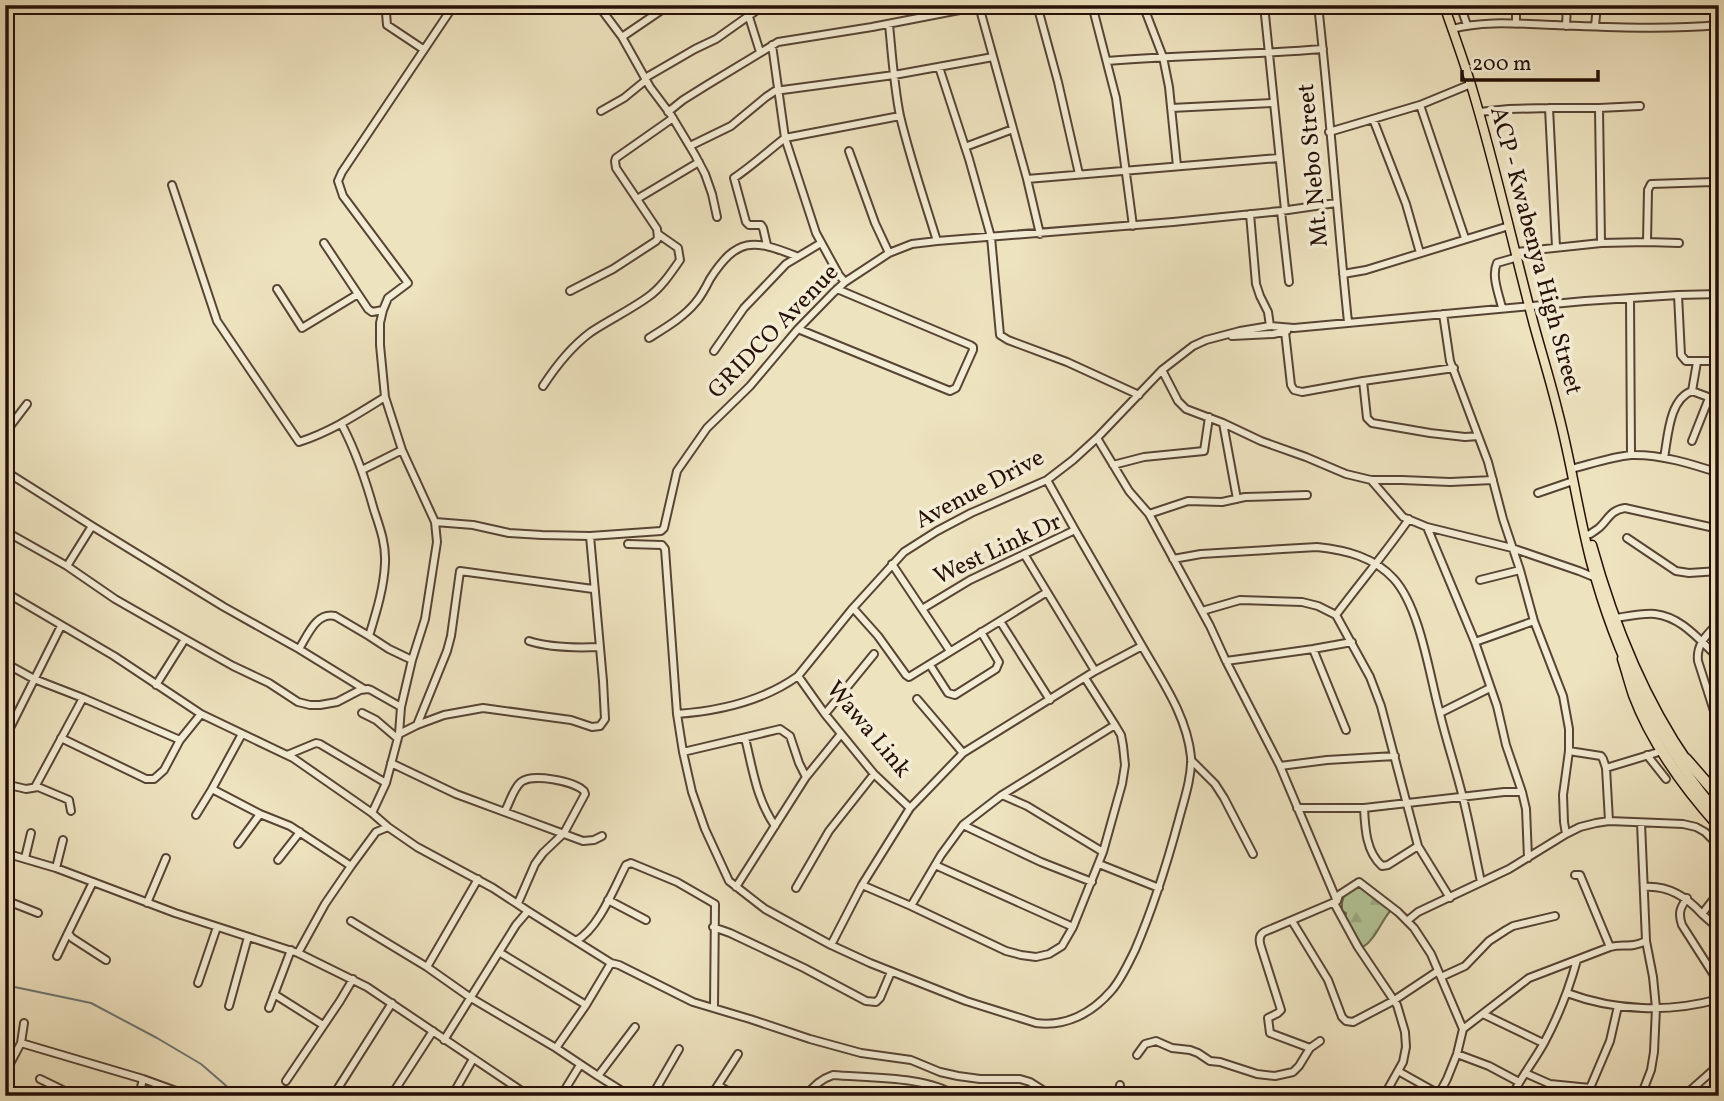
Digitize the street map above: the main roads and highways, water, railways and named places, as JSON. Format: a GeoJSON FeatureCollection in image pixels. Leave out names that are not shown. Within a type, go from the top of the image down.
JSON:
{"type":"FeatureCollection","features":[{"type":"Feature","properties":{"kind":"highway"},"geometry":{"type":"LineString","coordinates":[[1623,659],[1635,696],[1662,751],[1719,826]]}},
{"type":"Feature","properties":{"kind":"highway"},"geometry":{"type":"LineString","coordinates":[[1686,759],[1719,797]]}},
{"type":"Feature","properties":{"kind":"main road","name":"ACP - Kwabenya High Street"},"geometry":{"type":"LineString","coordinates":[[1444,5],[1479,112],[1558,408],[1571,469]]}},
{"type":"Feature","properties":{"kind":"main road"},"geometry":{"type":"LineString","coordinates":[[1571,469],[1593,558],[1637,672],[1648,696],[1686,759],[1719,804]]}},
{"type":"Feature","properties":{"kind":"main road"},"geometry":{"type":"LineString","coordinates":[[1571,469],[1590,534],[1596,578],[1623,659],[1664,737],[1688,775],[1719,814]]}},
{"type":"Feature","properties":{"kind":"waterway"},"geometry":{"type":"LineString","coordinates":[[5,985],[91,1003],[201,1064],[238,1096]]}}]}
